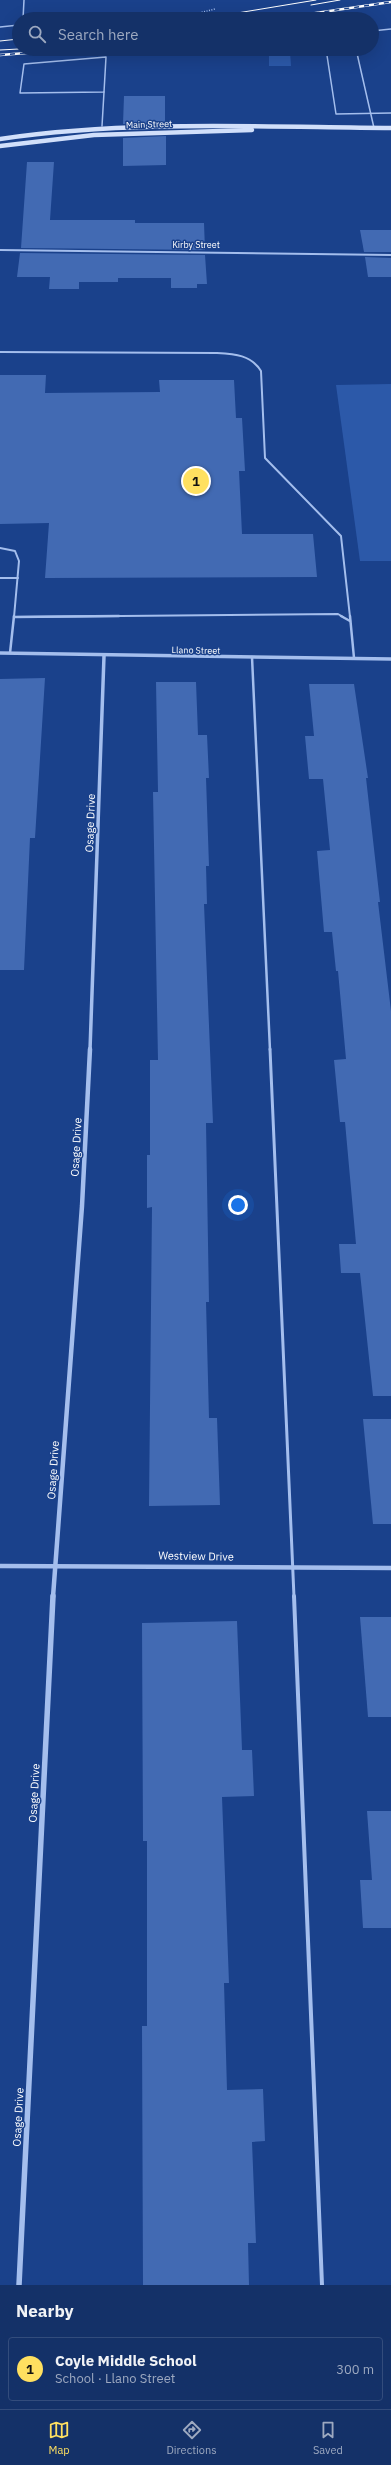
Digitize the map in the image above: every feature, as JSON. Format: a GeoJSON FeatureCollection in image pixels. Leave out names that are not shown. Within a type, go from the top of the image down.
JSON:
{"type":"FeatureCollection","features":[{"type":"Feature","properties":{"kind":"street","name":"Main Street"},"geometry":{"type":"LineString","coordinates":[[0,139],[102,126],[196,123],[299,127],[391,128]]}},
{"type":"Feature","properties":{"kind":"street","name":"Main Street"},"geometry":{"type":"LineString","coordinates":[[0,146],[58,138],[135,131],[270,130],[299,127]]}},
{"type":"Feature","properties":{"kind":"street","name":"Kirby Street"},"geometry":{"type":"LineString","coordinates":[[0,250],[391,255]]}},
{"type":"Feature","properties":{"kind":"street","name":"Llano Street"},"geometry":{"type":"LineString","coordinates":[[0,653],[104,656],[391,659]]}},
{"type":"Feature","properties":{"kind":"street","name":"Osage Drive"},"geometry":{"type":"LineString","coordinates":[[19,2285],[54,1565],[88,1103],[94,992],[104,656]]}},
{"type":"Feature","properties":{"kind":"street","name":"Westview Drive"},"geometry":{"type":"LineString","coordinates":[[0,1566],[54,1565],[391,1568]]}},
{"type":"Feature","properties":{"kind":"lane"},"geometry":{"type":"LineString","coordinates":[[23,12],[24,0]]}},
{"type":"Feature","properties":{"kind":"lane"},"geometry":{"type":"LineString","coordinates":[[0,27],[12,26]]}},
{"type":"Feature","properties":{"kind":"lane"},"geometry":{"type":"LineString","coordinates":[[379,30],[391,29]]}},
{"type":"Feature","properties":{"kind":"lane"},"geometry":{"type":"LineString","coordinates":[[327,56],[336,114],[391,113]]}},
{"type":"Feature","properties":{"kind":"lane"},"geometry":{"type":"LineString","coordinates":[[358,56],[374,128]]}},
{"type":"Feature","properties":{"kind":"lane"},"geometry":{"type":"LineString","coordinates":[[102,126],[104,92],[106,57],[24,64],[20,93],[104,92]]}},
{"type":"Feature","properties":{"kind":"lane"},"geometry":{"type":"LineString","coordinates":[[0,352],[217,353],[247,357],[257,363],[261,371],[265,458],[341,536],[354,658]]}},
{"type":"Feature","properties":{"kind":"lane"},"geometry":{"type":"LineString","coordinates":[[0,548],[15,551],[19,561],[10,653]]}},
{"type":"Feature","properties":{"kind":"lane"},"geometry":{"type":"LineString","coordinates":[[0,578],[18,578]]}},
{"type":"Feature","properties":{"kind":"lane"},"geometry":{"type":"LineString","coordinates":[[14,617],[338,614],[350,621]]}},
{"type":"Feature","properties":{"kind":"lane"},"geometry":{"type":"LineString","coordinates":[[252,657],[293,1567],[322,2285]]}},
{"type":"Feature","properties":{"kind":"path"},"geometry":{"type":"LineString","coordinates":[[203,12],[215,9]]}},
{"type":"Feature","properties":{"kind":"shaded area"},"geometry":{"type":"Polygon","coordinates":[[[269,56],[290,56],[291,66],[269,66],[269,56]]]}},
{"type":"Feature","properties":{"kind":"shaded area"},"geometry":{"type":"Polygon","coordinates":[[[391,384],[391,561],[360,561],[336,385],[391,384]]]}},
{"type":"Feature","properties":{"kind":"building"},"geometry":{"type":"Polygon","coordinates":[[[124,96],[165,96],[165,123],[123,124],[124,96]]]}},
{"type":"Feature","properties":{"kind":"building"},"geometry":{"type":"Polygon","coordinates":[[[166,136],[166,165],[123,166],[123,138],[166,136]]]}},
{"type":"Feature","properties":{"kind":"building"},"geometry":{"type":"Polygon","coordinates":[[[27,162],[54,162],[50,220],[135,220],[135,223],[204,223],[205,250],[21,248],[27,162]]]}},
{"type":"Feature","properties":{"kind":"building"},"geometry":{"type":"Polygon","coordinates":[[[360,230],[391,230],[391,252],[364,252],[360,230]]]}},
{"type":"Feature","properties":{"kind":"building"},"geometry":{"type":"Polygon","coordinates":[[[20,253],[205,255],[207,284],[197,284],[197,288],[171,288],[171,278],[118,278],[118,282],[79,282],[79,289],[49,289],[50,277],[17,277],[20,253]]]}},
{"type":"Feature","properties":{"kind":"building"},"geometry":{"type":"Polygon","coordinates":[[[365,257],[391,258],[391,277],[368,277],[365,257]]]}},
{"type":"Feature","properties":{"kind":"building"},"geometry":{"type":"Polygon","coordinates":[[[0,375],[46,375],[45,393],[160,392],[159,380],[234,380],[236,418],[242,418],[245,471],[239,471],[242,534],[313,534],[317,577],[45,578],[49,523],[0,524],[0,375]]]}},
{"type":"Feature","properties":{"kind":"building"},"geometry":{"type":"Polygon","coordinates":[[[45,678],[35,838],[30,838],[24,970],[0,970],[0,679],[45,678]]]}},
{"type":"Feature","properties":{"kind":"building"},"geometry":{"type":"Polygon","coordinates":[[[156,682],[196,682],[198,735],[207,735],[209,778],[206,778],[209,866],[206,866],[207,904],[204,904],[213,1123],[206,1123],[209,1302],[206,1302],[209,1418],[217,1418],[220,1505],[149,1506],[152,1207],[147,1208],[147,1155],[150,1155],[150,1060],[158,1060],[153,792],[158,792],[156,682]]]}},
{"type":"Feature","properties":{"kind":"building"},"geometry":{"type":"Polygon","coordinates":[[[309,684],[354,684],[368,778],[366,778],[380,902],[378,902],[391,1011],[391,1396],[373,1396],[360,1273],[341,1273],[339,1244],[356,1244],[345,1122],[340,1122],[334,1060],[346,1059],[338,971],[336,971],[332,932],[324,932],[317,851],[330,850],[323,779],[309,779],[305,736],[314,736],[309,684]]]}},
{"type":"Feature","properties":{"kind":"building"},"geometry":{"type":"Polygon","coordinates":[[[363,1419],[391,1419],[391,1524],[373,1524],[363,1419]]]}},
{"type":"Feature","properties":{"kind":"building"},"geometry":{"type":"Polygon","coordinates":[[[360,1617],[391,1617],[391,1717],[368,1717],[360,1617]]]}},
{"type":"Feature","properties":{"kind":"building"},"geometry":{"type":"Polygon","coordinates":[[[237,1621],[242,1750],[252,1750],[254,1796],[222,1797],[229,1983],[224,1983],[227,2090],[263,2089],[265,2141],[252,2142],[256,2243],[248,2243],[249,2285],[143,2285],[142,2026],[147,2026],[147,1841],[143,1841],[142,1623],[237,1621]]]}},
{"type":"Feature","properties":{"kind":"building"},"geometry":{"type":"Polygon","coordinates":[[[367,1811],[391,1811],[391,1928],[363,1928],[360,1880],[372,1880],[367,1811]]]}},
{"type":"Feature","properties":{"kind":"tram line"},"geometry":{"type":"LineString","coordinates":[[243,12],[316,0]]}},
{"type":"Feature","properties":{"kind":"tram line"},"geometry":{"type":"LineString","coordinates":[[311,5],[340,0]]}},
{"type":"Feature","properties":{"kind":"tram line"},"geometry":{"type":"LineString","coordinates":[[0,41],[12,40]]}},
{"type":"Feature","properties":{"kind":"tram line"},"geometry":{"type":"LineString","coordinates":[[0,50],[12,49]]}},
{"type":"Feature","properties":{"kind":"railway"},"geometry":{"type":"LineString","coordinates":[[323,12],[391,2]]}},
{"type":"Feature","properties":{"kind":"railway"},"geometry":{"type":"LineString","coordinates":[[0,55],[12,54]]}},
{"type":"Feature","properties":{"kind":"place","name":"Coyle Middle School"},"geometry":{"type":"Point","coordinates":[196,481]}}]}
